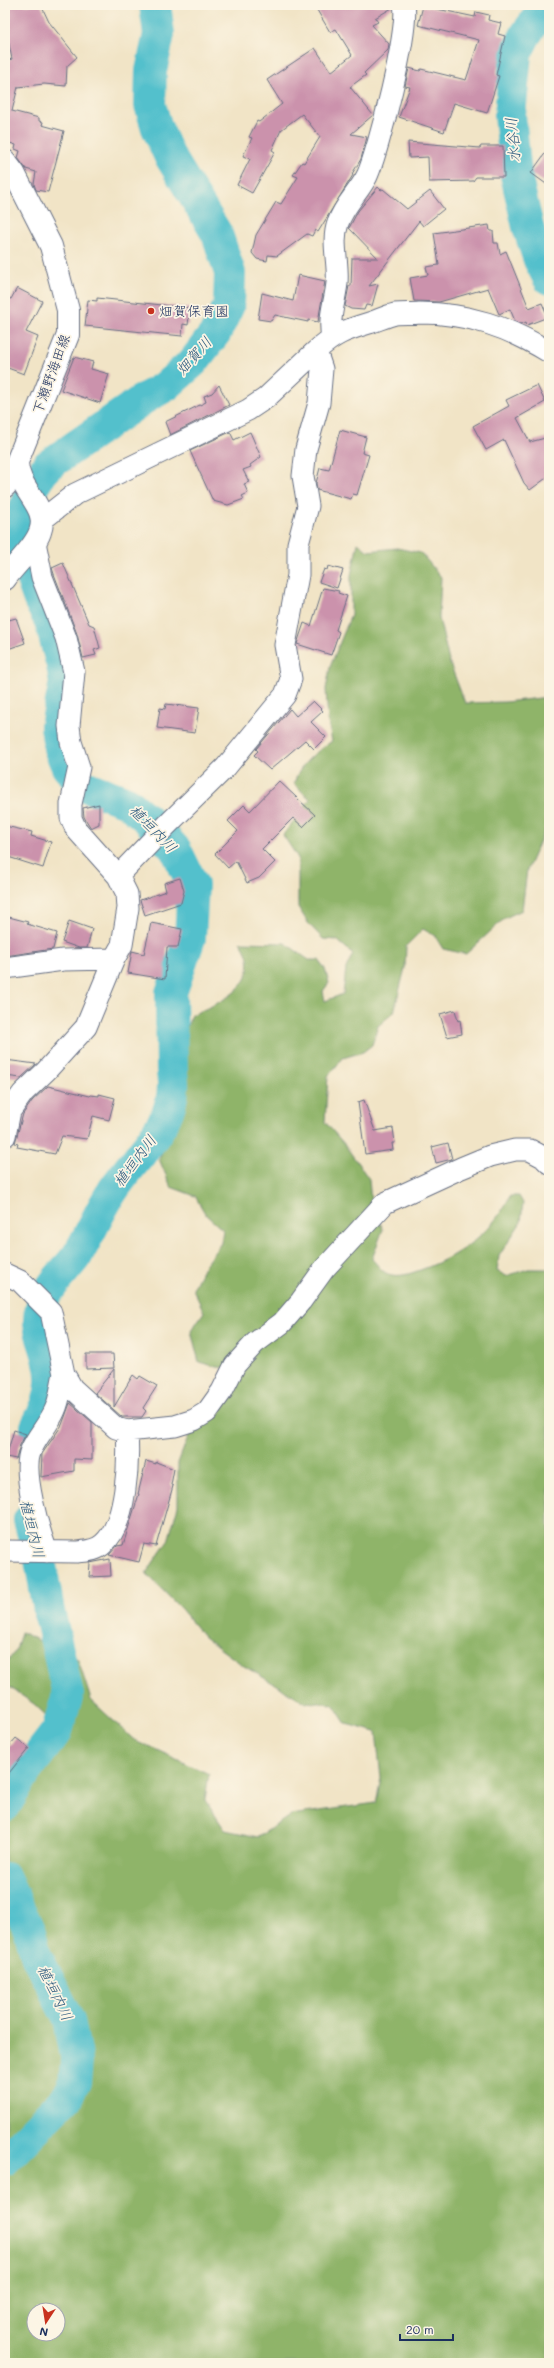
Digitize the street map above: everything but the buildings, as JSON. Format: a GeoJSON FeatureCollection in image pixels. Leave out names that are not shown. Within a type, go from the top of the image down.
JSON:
{"type":"FeatureCollection","features":[{"type":"Feature","properties":{"kind":"main road","name":"下瀬野海田線"},"geometry":{"type":"LineString","coordinates":[[5,161],[14,173],[51,246],[68,310],[68,335],[24,443],[17,462],[14,481],[40,513]]}},
{"type":"Feature","properties":{"kind":"main road"},"geometry":{"type":"LineString","coordinates":[[21,558],[40,532],[40,513]]}},
{"type":"Feature","properties":{"kind":"street"},"geometry":{"type":"LineString","coordinates":[[332,337],[329,324],[337,282],[334,247],[338,223],[372,164],[400,55],[404,29],[404,5]]}},
{"type":"Feature","properties":{"kind":"street"},"geometry":{"type":"LineString","coordinates":[[40,513],[75,494],[248,410],[266,398],[332,337],[397,314],[430,313],[460,316],[484,321],[508,329],[549,352]]}},
{"type":"Feature","properties":{"kind":"street"},"geometry":{"type":"LineString","coordinates":[[118,876],[226,767],[285,695],[291,679],[285,645],[298,576],[298,544],[308,506],[303,476],[306,449],[319,403],[322,369],[316,351]]}},
{"type":"Feature","properties":{"kind":"street"},"geometry":{"type":"LineString","coordinates":[[5,1136],[10,1111],[23,1093],[46,1071],[86,1027],[114,959],[122,945],[128,908],[127,894],[118,876],[80,834],[71,818],[71,804],[79,767],[71,742],[69,726],[74,672],[66,638],[42,577],[21,558]]}},
{"type":"Feature","properties":{"kind":"street"},"geometry":{"type":"LineString","coordinates":[[5,968],[63,960],[114,959]]}},
{"type":"Feature","properties":{"kind":"street"},"geometry":{"type":"LineString","coordinates":[[5,1274],[20,1281],[50,1312],[64,1374],[72,1388],[95,1410],[116,1428],[127,1432],[175,1426],[194,1420],[207,1412],[222,1391],[235,1365],[255,1343],[282,1323],[301,1301],[324,1268],[384,1203],[461,1168],[509,1152],[530,1150],[543,1157],[549,1164]]}},
{"type":"Feature","properties":{"kind":"street"},"geometry":{"type":"LineString","coordinates":[[47,1552],[40,1533],[29,1482],[28,1458],[30,1450],[56,1410],[64,1374]]}},
{"type":"Feature","properties":{"kind":"street"},"geometry":{"type":"LineString","coordinates":[[5,1551],[88,1551],[98,1548],[110,1537],[119,1511],[127,1478],[127,1432]]}},
{"type":"Feature","properties":{"kind":"green space"},"geometry":{"type":"Polygon","coordinates":[[[358,543],[368,551],[397,548],[421,553],[441,577],[439,618],[449,661],[465,703],[505,702],[549,697],[549,826],[546,828],[527,870],[522,910],[505,918],[466,954],[443,949],[435,936],[423,929],[406,946],[405,968],[394,1012],[378,1026],[372,1045],[363,1052],[343,1058],[328,1076],[325,1122],[345,1145],[369,1179],[371,1202],[383,1229],[372,1259],[386,1273],[401,1275],[410,1273],[436,1264],[450,1257],[474,1241],[485,1231],[503,1209],[510,1196],[519,1196],[523,1203],[521,1222],[499,1256],[497,1271],[506,1276],[528,1269],[549,1269],[549,2363],[5,2363],[5,1822],[18,1796],[39,1772],[65,1733],[34,1704],[5,1684],[5,1665],[16,1650],[21,1632],[78,1659],[91,1700],[133,1739],[209,1774],[205,1800],[225,1830],[258,1837],[291,1815],[376,1803],[381,1778],[376,1732],[346,1724],[333,1704],[305,1702],[244,1666],[204,1637],[182,1610],[146,1573],[168,1541],[178,1506],[178,1463],[191,1429],[218,1416],[239,1370],[217,1367],[199,1362],[191,1331],[204,1312],[193,1289],[205,1265],[221,1243],[223,1230],[206,1215],[195,1196],[171,1187],[159,1159],[172,1128],[184,1112],[187,1094],[184,1033],[192,1015],[231,995],[239,988],[245,979],[248,969],[248,958],[240,942],[285,943],[309,960],[319,960],[325,969],[329,983],[323,991],[325,1001],[343,994],[346,968],[353,954],[337,940],[323,939],[308,923],[298,907],[298,858],[283,835],[310,799],[294,784],[300,770],[309,759],[332,741],[328,722],[326,689],[330,667],[351,615],[351,575],[358,543]]]}},
{"type":"Feature","properties":{"kind":"waterway","name":"畑賀川"},"geometry":{"type":"LineString","coordinates":[[6,557],[18,540],[21,514],[36,482],[47,466],[142,400],[166,386],[193,362],[216,332],[229,305],[230,273],[217,234],[169,155],[157,128],[150,105],[151,71],[159,34],[155,5]]}},
{"type":"Feature","properties":{"kind":"waterway","name":"水谷川"},"geometry":{"type":"LineString","coordinates":[[547,5],[526,34],[516,54],[510,115],[516,175],[528,227],[539,260],[549,279]]}},
{"type":"Feature","properties":{"kind":"waterway","name":"植垣内川"},"geometry":{"type":"LineString","coordinates":[[18,540],[39,600],[50,621],[62,666],[65,682],[56,726],[59,748],[67,767],[82,785],[127,802],[147,819],[176,850],[193,885],[190,938],[171,993],[173,1089],[170,1104],[165,1119],[157,1132],[112,1191],[78,1254],[51,1287],[42,1305],[39,1316],[39,1326],[50,1366],[51,1385],[47,1404],[36,1427]]}},
{"type":"Feature","properties":{"kind":"waterway","name":"植垣内川"},"geometry":{"type":"LineString","coordinates":[[5,1806],[27,1770],[57,1731],[68,1694],[49,1611],[40,1560],[29,1520]]}},
{"type":"Feature","properties":{"kind":"waterway","name":"植垣内川"},"geometry":{"type":"LineString","coordinates":[[5,1878],[30,1932],[36,1955],[69,2020],[77,2062],[75,2082],[67,2097],[5,2160]]}},
{"type":"Feature","properties":{"kind":"place","name":"畑賀保育園"},"geometry":{"type":"Point","coordinates":[151,311]}}]}
